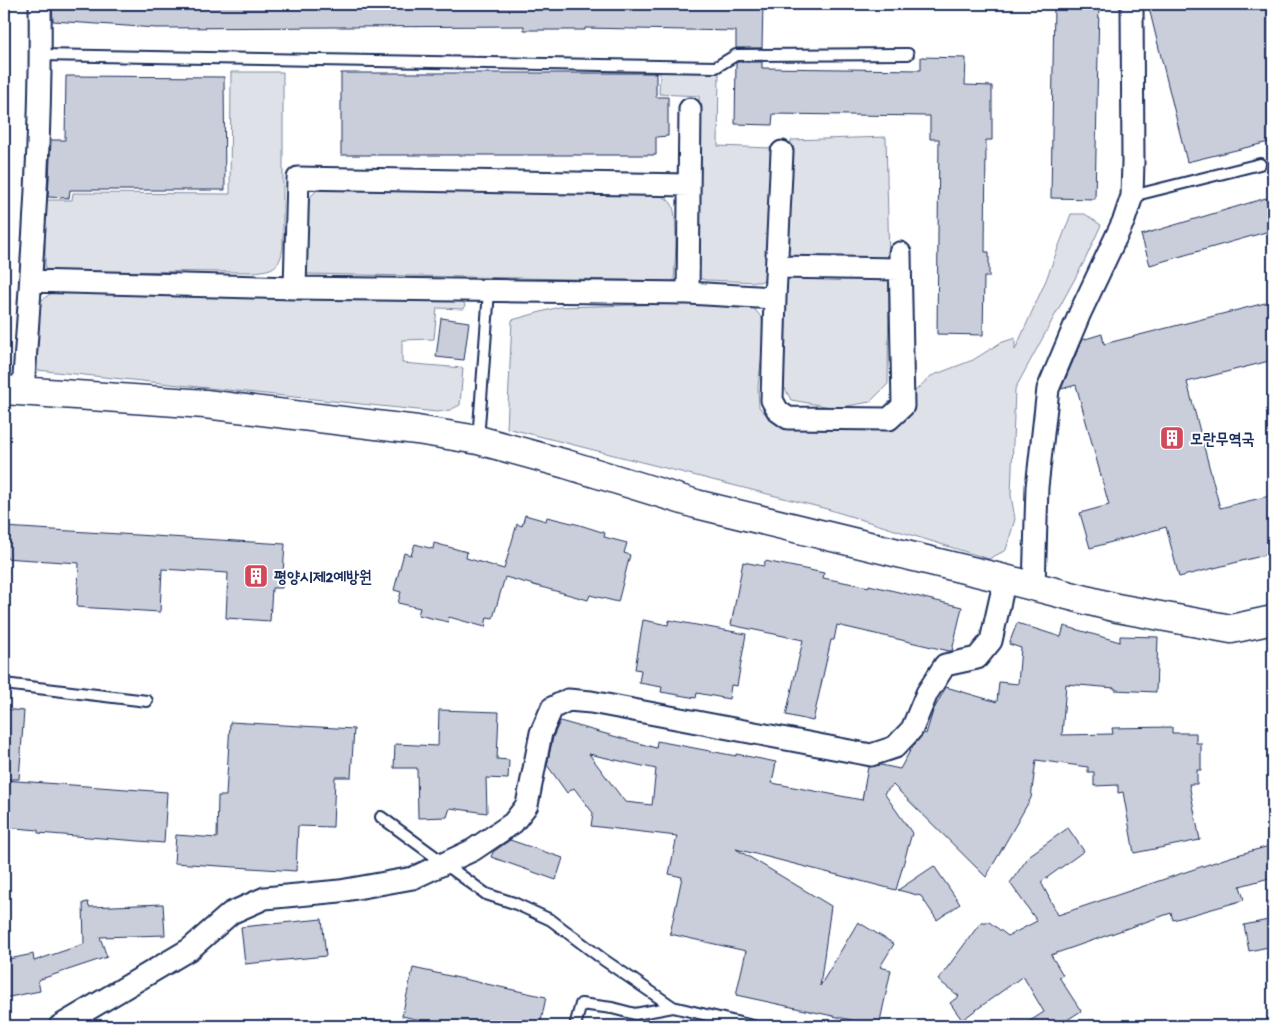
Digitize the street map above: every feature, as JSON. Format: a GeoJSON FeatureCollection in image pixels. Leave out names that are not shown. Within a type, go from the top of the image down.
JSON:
{"type":"FeatureCollection","features":[{"type":"Feature","properties":{"kind":"main road"},"geometry":{"type":"LineString","coordinates":[[14,391],[205,404],[417,430],[478,440],[566,464],[696,504],[1117,608],[1231,629],[1271,624]]}},
{"type":"Feature","properties":{"kind":"street"},"geometry":{"type":"LineString","coordinates":[[14,391],[31,281],[41,55],[40,4]]}},
{"type":"Feature","properties":{"kind":"street"},"geometry":{"type":"LineString","coordinates":[[1034,587],[1037,487],[1048,389],[1080,313],[1124,220],[1132,196],[1132,4]]}},
{"type":"Feature","properties":{"kind":"street"},"geometry":{"type":"LineString","coordinates":[[688,294],[690,109]]}},
{"type":"Feature","properties":{"kind":"street"},"geometry":{"type":"LineString","coordinates":[[777,267],[900,261],[903,406],[889,419],[788,418],[778,411],[772,400],[775,298],[782,152]]}},
{"type":"Feature","properties":{"kind":"street"},"geometry":{"type":"LineString","coordinates":[[296,288],[298,178],[689,185]]}},
{"type":"Feature","properties":{"kind":"street"},"geometry":{"type":"LineString","coordinates":[[31,281],[296,288],[688,294],[775,298]]}},
{"type":"Feature","properties":{"kind":"street"},"geometry":{"type":"LineString","coordinates":[[60,1026],[190,949],[231,913],[266,898],[340,891],[413,878],[473,850],[513,823],[526,805],[541,733],[552,708],[568,700],[601,704],[871,755],[895,747],[912,730],[927,693],[945,665],[977,658],[991,641],[1005,579]]}},
{"type":"Feature","properties":{"kind":"lane"},"geometry":{"type":"LineString","coordinates":[[41,55],[716,67],[736,55],[908,54]]}},
{"type":"Feature","properties":{"kind":"lane"},"geometry":{"type":"LineString","coordinates":[[1132,196],[1260,164]]}},
{"type":"Feature","properties":{"kind":"lane"},"geometry":{"type":"LineString","coordinates":[[478,440],[489,291]]}},
{"type":"Feature","properties":{"kind":"lane"},"geometry":{"type":"LineString","coordinates":[[4,684],[147,701]]}},
{"type":"Feature","properties":{"kind":"lane"},"geometry":{"type":"LineString","coordinates":[[381,817],[486,894],[514,903],[551,920],[604,960],[673,1007],[753,1026]]}},
{"type":"Feature","properties":{"kind":"lane"},"geometry":{"type":"LineString","coordinates":[[575,1026],[581,1004],[612,1008],[635,1014],[673,1007]]}},
{"type":"Feature","properties":{"kind":"shaded area"},"geometry":{"type":"Polygon","coordinates":[[[660,70],[719,72],[718,146],[772,148],[769,273],[765,280],[759,282],[705,280],[698,278],[695,271],[699,96],[659,94],[660,70]]]}},
{"type":"Feature","properties":{"kind":"shaded area"},"geometry":{"type":"Polygon","coordinates":[[[231,72],[283,72],[283,247],[278,263],[267,270],[254,272],[45,271],[45,200],[72,200],[73,193],[230,194],[231,72]]]}},
{"type":"Feature","properties":{"kind":"shaded area"},"geometry":{"type":"Polygon","coordinates":[[[886,137],[889,261],[785,259],[791,140],[886,137]]]}},
{"type":"Feature","properties":{"kind":"shaded area"},"geometry":{"type":"Polygon","coordinates":[[[318,189],[656,194],[671,203],[675,217],[674,281],[306,274],[307,206],[311,196],[318,189]]]}},
{"type":"Feature","properties":{"kind":"shaded area"},"geometry":{"type":"Polygon","coordinates":[[[1071,214],[1085,214],[1101,225],[1085,260],[1015,389],[1011,495],[1015,519],[1006,550],[989,559],[827,509],[507,428],[512,320],[559,307],[745,302],[751,305],[762,318],[764,338],[758,387],[759,407],[771,420],[790,428],[909,408],[915,391],[931,376],[973,360],[1000,343],[1015,338],[1015,350],[1046,280],[1071,214]]]}},
{"type":"Feature","properties":{"kind":"shaded area"},"geometry":{"type":"Polygon","coordinates":[[[783,272],[889,275],[888,384],[870,402],[836,408],[791,400],[782,383],[783,272]]]}},
{"type":"Feature","properties":{"kind":"shaded area"},"geometry":{"type":"Polygon","coordinates":[[[65,291],[461,299],[465,305],[464,309],[437,308],[434,339],[402,340],[402,363],[463,368],[460,405],[450,410],[437,412],[37,370],[39,302],[50,294],[65,291]]]}},
{"type":"Feature","properties":{"kind":"building"},"geometry":{"type":"Polygon","coordinates":[[[52,4],[763,4],[762,48],[736,48],[736,31],[585,28],[585,30],[524,30],[524,26],[156,28],[53,21],[52,4]]]}},
{"type":"Feature","properties":{"kind":"building"},"geometry":{"type":"Polygon","coordinates":[[[1054,4],[1099,4],[1095,199],[1051,198],[1054,4]]]}},
{"type":"Feature","properties":{"kind":"building"},"geometry":{"type":"Polygon","coordinates":[[[1148,4],[1273,4],[1273,141],[1187,162],[1148,4]]]}},
{"type":"Feature","properties":{"kind":"building"},"geometry":{"type":"Polygon","coordinates":[[[921,57],[966,58],[965,85],[992,86],[992,140],[986,140],[985,252],[989,252],[989,277],[984,277],[983,335],[937,334],[939,139],[930,139],[930,116],[773,114],[772,125],[735,124],[736,63],[738,62],[762,62],[762,68],[921,70],[921,57]]]}},
{"type":"Feature","properties":{"kind":"building"},"geometry":{"type":"Polygon","coordinates":[[[341,73],[656,73],[656,97],[668,97],[668,136],[656,137],[656,155],[341,155],[341,73]]]}},
{"type":"Feature","properties":{"kind":"building"},"geometry":{"type":"Polygon","coordinates":[[[66,76],[224,77],[225,190],[70,190],[69,198],[48,197],[51,140],[65,140],[66,76]]]}},
{"type":"Feature","properties":{"kind":"building"},"geometry":{"type":"Polygon","coordinates":[[[1266,198],[1273,221],[1273,230],[1150,265],[1141,235],[1266,198]]]}},
{"type":"Feature","properties":{"kind":"building","name":"모란무역국"},"geometry":{"type":"Polygon","coordinates":[[[1273,301],[1273,360],[1187,382],[1220,508],[1273,495],[1273,553],[1179,577],[1166,527],[1090,548],[1080,513],[1109,505],[1076,385],[1061,389],[1082,340],[1102,334],[1104,344],[1273,301]]]}},
{"type":"Feature","properties":{"kind":"building"},"geometry":{"type":"Polygon","coordinates":[[[441,318],[469,322],[464,360],[436,357],[441,318]]]}},
{"type":"Feature","properties":{"kind":"building"},"geometry":{"type":"Polygon","coordinates":[[[525,515],[546,521],[547,517],[580,525],[605,533],[604,537],[627,543],[624,553],[630,555],[618,602],[590,595],[588,600],[505,577],[493,618],[487,617],[485,627],[449,617],[448,622],[418,615],[420,608],[398,603],[401,592],[394,590],[404,553],[411,555],[415,544],[433,549],[434,543],[467,552],[466,558],[504,569],[517,524],[522,526],[525,515]]]}},
{"type":"Feature","properties":{"kind":"building","name":"평양시제2예방원"},"geometry":{"type":"Polygon","coordinates":[[[4,527],[285,544],[282,588],[272,588],[270,621],[226,618],[228,573],[162,569],[160,612],[77,607],[79,563],[4,558],[4,527]]]}},
{"type":"Feature","properties":{"kind":"building"},"geometry":{"type":"Polygon","coordinates":[[[765,561],[824,573],[823,578],[869,587],[869,585],[962,607],[952,651],[837,625],[834,640],[831,640],[813,721],[786,715],[803,640],[731,625],[743,562],[764,566],[765,561]]]}},
{"type":"Feature","properties":{"kind":"building"},"geometry":{"type":"Polygon","coordinates":[[[643,620],[668,625],[669,620],[746,634],[737,686],[731,685],[729,699],[697,693],[696,698],[661,692],[662,687],[639,683],[641,670],[635,669],[643,620]]]}},
{"type":"Feature","properties":{"kind":"building"},"geometry":{"type":"Polygon","coordinates":[[[1017,623],[1061,637],[1064,626],[1120,642],[1120,636],[1158,637],[1156,692],[1115,690],[1115,688],[1066,684],[1062,735],[1113,734],[1112,728],[1172,727],[1172,733],[1196,733],[1196,743],[1201,743],[1201,770],[1197,770],[1197,784],[1189,784],[1200,840],[1134,853],[1123,792],[1118,793],[1118,785],[1094,786],[1094,772],[1088,772],[1088,767],[1036,760],[1031,798],[986,877],[893,785],[884,793],[912,833],[896,890],[736,849],[831,906],[820,986],[858,922],[894,944],[880,967],[891,970],[879,1026],[736,995],[746,951],[670,934],[682,877],[669,874],[677,836],[591,826],[593,813],[574,788],[567,793],[547,765],[553,737],[560,721],[656,748],[657,741],[776,762],[772,783],[862,800],[868,767],[881,765],[900,769],[911,749],[924,733],[926,734],[933,711],[946,687],[997,702],[999,682],[1018,684],[1021,648],[1009,644],[1017,623]],[[589,754],[625,802],[652,805],[656,769],[589,754]]]}},
{"type":"Feature","properties":{"kind":"building"},"geometry":{"type":"Polygon","coordinates":[[[4,709],[24,711],[19,779],[4,779],[4,709]]]}},
{"type":"Feature","properties":{"kind":"building"},"geometry":{"type":"Polygon","coordinates":[[[439,710],[499,712],[497,759],[509,760],[508,779],[486,778],[487,813],[450,808],[447,817],[418,818],[417,768],[394,768],[395,744],[438,746],[439,710]]]}},
{"type":"Feature","properties":{"kind":"building"},"geometry":{"type":"Polygon","coordinates":[[[230,722],[354,729],[351,777],[335,777],[333,827],[298,826],[296,871],[174,863],[176,835],[217,838],[218,796],[226,796],[230,722]]]}},
{"type":"Feature","properties":{"kind":"building"},"geometry":{"type":"Polygon","coordinates":[[[4,780],[167,792],[164,843],[38,833],[38,830],[4,827],[4,780]]]}},
{"type":"Feature","properties":{"kind":"building"},"geometry":{"type":"Polygon","coordinates":[[[1068,828],[1084,851],[1041,882],[1058,915],[1230,857],[1273,845],[1273,877],[1240,886],[1244,900],[1173,920],[1171,913],[1051,955],[1063,975],[1059,977],[1081,1011],[1058,1026],[1022,1026],[1044,1012],[1023,976],[962,1020],[950,1003],[959,996],[938,980],[981,922],[989,922],[1008,936],[1037,921],[1010,883],[1030,855],[1068,828]]]}},
{"type":"Feature","properties":{"kind":"building"},"geometry":{"type":"Polygon","coordinates":[[[510,840],[563,858],[556,880],[491,857],[493,852],[510,840]]]}},
{"type":"Feature","properties":{"kind":"building"},"geometry":{"type":"Polygon","coordinates":[[[934,866],[960,904],[937,920],[921,896],[898,890],[934,866]]]}},
{"type":"Feature","properties":{"kind":"building"},"geometry":{"type":"Polygon","coordinates":[[[88,902],[89,907],[163,904],[165,935],[100,937],[107,957],[38,980],[40,991],[4,998],[4,960],[33,954],[34,961],[84,944],[83,903],[88,902]]]}},
{"type":"Feature","properties":{"kind":"building"},"geometry":{"type":"Polygon","coordinates":[[[322,919],[326,956],[245,964],[241,927],[322,919]]]}},
{"type":"Feature","properties":{"kind":"building"},"geometry":{"type":"Polygon","coordinates":[[[1273,919],[1273,946],[1249,951],[1244,925],[1273,919]]]}},
{"type":"Feature","properties":{"kind":"building"},"geometry":{"type":"Polygon","coordinates":[[[413,968],[546,997],[540,1026],[446,1026],[402,1016],[413,968]]]}},
{"type":"Feature","properties":{"kind":"place","name":"모란무역국"},"geometry":{"type":"Point","coordinates":[1172,438]}},
{"type":"Feature","properties":{"kind":"place","name":"평양시제2예방원"},"geometry":{"type":"Point","coordinates":[256,576]}}]}
